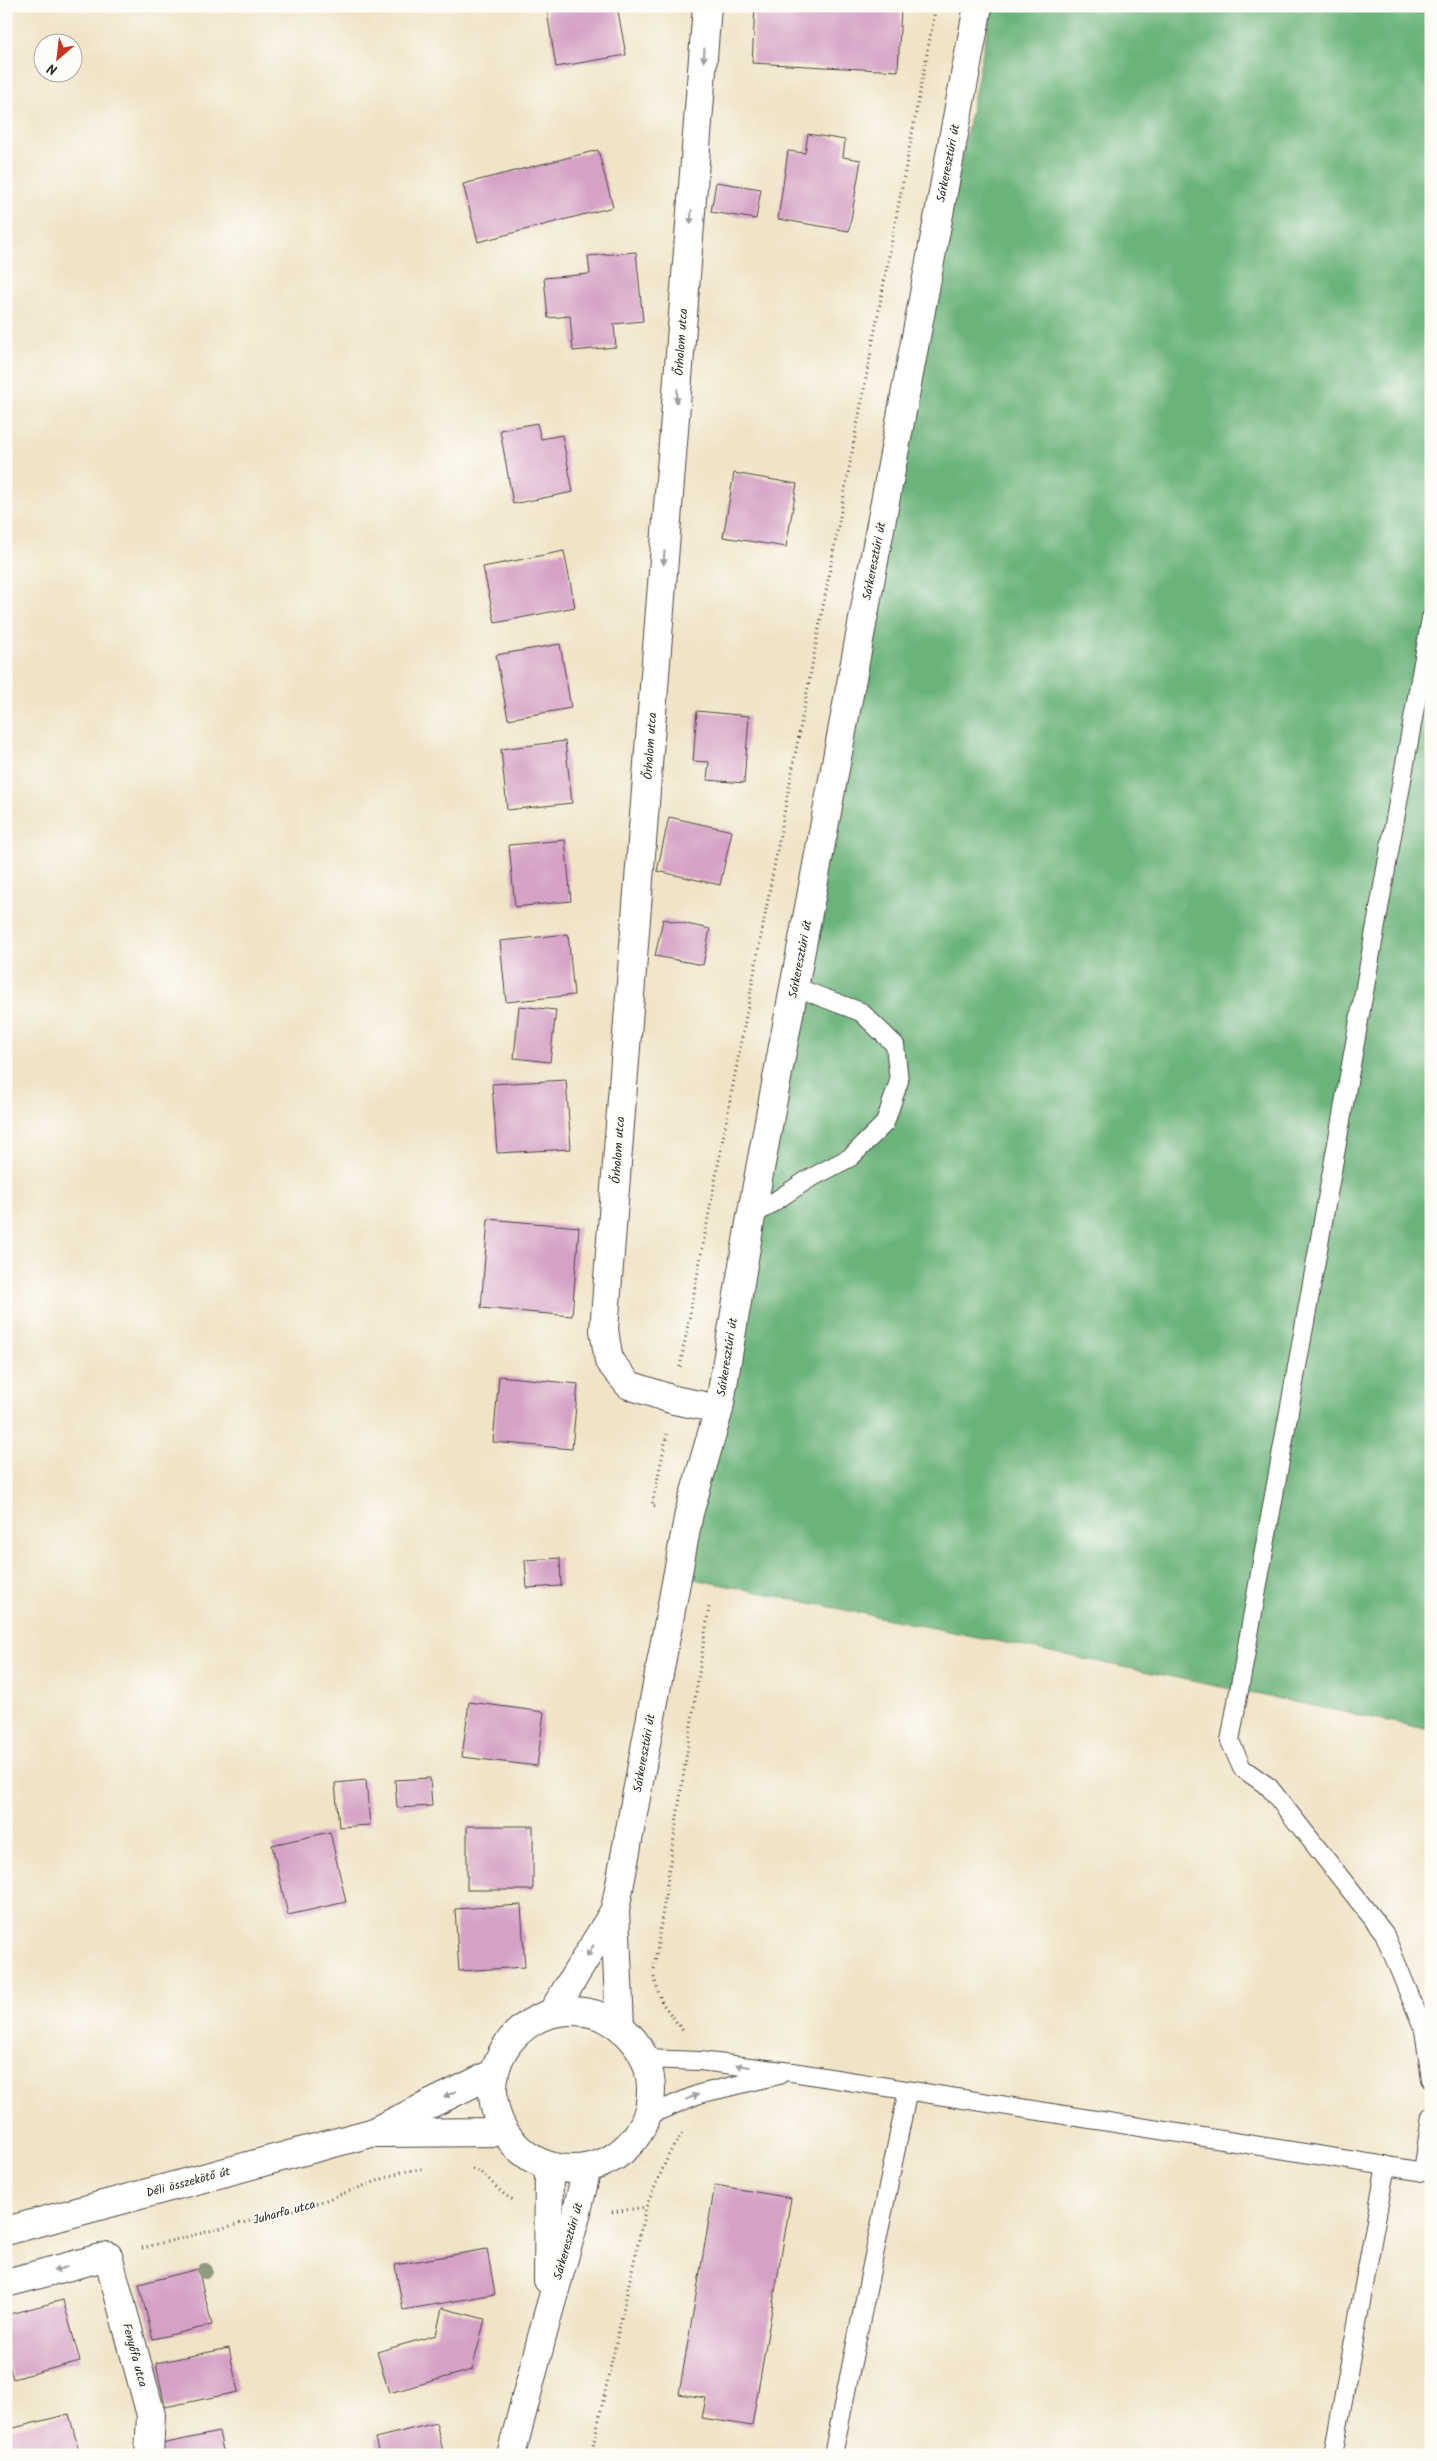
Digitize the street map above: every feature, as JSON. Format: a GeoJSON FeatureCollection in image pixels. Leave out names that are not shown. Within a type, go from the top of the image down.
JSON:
{"type":"FeatureCollection","features":[{"type":"Feature","properties":{"kind":"main road","name":"Őrhalom utca"},"geometry":{"type":"LineString","coordinates":[[707,6],[604,1330],[609,1361],[629,1385],[674,1400],[719,1409]]}},
{"type":"Feature","properties":{"kind":"main road","name":"Sárkeresztúri út"},"geometry":{"type":"LineString","coordinates":[[620,2027],[615,1910],[689,1512],[719,1409],[751,1217],[978,6]]}},
{"type":"Feature","properties":{"kind":"main road","name":"Sárkeresztúri út"},"geometry":{"type":"LineString","coordinates":[[552,2013],[615,1910]]}},
{"type":"Feature","properties":{"kind":"main road"},"geometry":{"type":"LineString","coordinates":[[576,2011],[599,2016],[620,2027],[634,2041],[645,2059],[650,2087],[647,2116],[638,2134],[624,2150],[606,2162],[587,2168],[549,2167],[523,2154],[504,2132],[493,2103],[494,2072],[505,2046],[526,2025],[552,2013],[576,2011]]}},
{"type":"Feature","properties":{"kind":"main road","name":"Déli összekötő út"},"geometry":{"type":"LineString","coordinates":[[6,2231],[371,2133],[494,2072]]}},
{"type":"Feature","properties":{"kind":"main road","name":"Déli összekötő út"},"geometry":{"type":"LineString","coordinates":[[371,2133],[504,2132]]}},
{"type":"Feature","properties":{"kind":"main road","name":"Sárkeresztúri út"},"geometry":{"type":"LineString","coordinates":[[548,2314],[549,2167]]}},
{"type":"Feature","properties":{"kind":"main road","name":"Sárkeresztúri út"},"geometry":{"type":"LineString","coordinates":[[511,2455],[576,2216],[587,2168]]}},
{"type":"Feature","properties":{"kind":"main road"},"geometry":{"type":"LineString","coordinates":[[6,2283],[108,2256]]}},
{"type":"Feature","properties":{"kind":"main road","name":"Fenyőfa utca"},"geometry":{"type":"LineString","coordinates":[[108,2256],[151,2415],[149,2455]]}},
{"type":"Feature","properties":{"kind":"lane"},"geometry":{"type":"LineString","coordinates":[[1431,618],[1230,1741],[1242,1768],[1269,1787],[1384,1933],[1424,2030],[1431,2079]]}},
{"type":"Feature","properties":{"kind":"lane"},"geometry":{"type":"LineString","coordinates":[[751,1217],[807,1180],[851,1158],[885,1123],[899,1081],[895,1045],[861,1012],[795,986]]}},
{"type":"Feature","properties":{"kind":"lane"},"geometry":{"type":"LineString","coordinates":[[645,2059],[700,2061],[792,2072],[1427,2172],[1431,2116]]}},
{"type":"Feature","properties":{"kind":"lane"},"geometry":{"type":"LineString","coordinates":[[647,2116],[699,2094],[792,2072]]}},
{"type":"Feature","properties":{"kind":"lane"},"geometry":{"type":"LineString","coordinates":[[833,2455],[908,2090]]}},
{"type":"Feature","properties":{"kind":"lane"},"geometry":{"type":"LineString","coordinates":[[1333,2455],[1386,2165]]}},
{"type":"Feature","properties":{"kind":"path"},"geometry":{"type":"LineString","coordinates":[[464,2167],[480,2171],[504,2196],[549,2213]]}},
{"type":"Feature","properties":{"kind":"path","name":"Juharfa utca"},"geometry":{"type":"LineString","coordinates":[[108,2256],[310,2206],[401,2172],[428,2168]]}},
{"type":"Feature","properties":{"kind":"path"},"geometry":{"type":"LineString","coordinates":[[591,2455],[646,2207]]}},
{"type":"Feature","properties":{"kind":"green space"},"geometry":{"type":"Polygon","coordinates":[[[992,6],[1431,6],[1431,1730],[679,1576],[992,6]]]}},
{"type":"Feature","properties":{"kind":"building"},"geometry":{"type":"Polygon","coordinates":[[[546,6],[617,6],[626,55],[556,67],[546,6]]]}},
{"type":"Feature","properties":{"kind":"building"},"geometry":{"type":"Polygon","coordinates":[[[755,6],[901,6],[898,71],[752,63],[755,6]]]}},
{"type":"Feature","properties":{"kind":"building"},"geometry":{"type":"Polygon","coordinates":[[[808,134],[845,140],[843,157],[861,160],[849,231],[778,219],[788,151],[805,153],[808,134]]]}},
{"type":"Feature","properties":{"kind":"building"},"geometry":{"type":"Polygon","coordinates":[[[598,150],[613,207],[478,242],[463,184],[598,150]]]}},
{"type":"Feature","properties":{"kind":"building"},"geometry":{"type":"Polygon","coordinates":[[[716,182],[761,189],[756,219],[711,212],[716,182]]]}},
{"type":"Feature","properties":{"kind":"building"},"geometry":{"type":"Polygon","coordinates":[[[636,252],[643,321],[614,324],[616,347],[573,351],[570,316],[548,318],[544,278],[590,274],[588,256],[636,252]]]}},
{"type":"Feature","properties":{"kind":"building"},"geometry":{"type":"Polygon","coordinates":[[[537,423],[541,439],[562,435],[573,492],[513,504],[500,430],[537,423]]]}},
{"type":"Feature","properties":{"kind":"building"},"geometry":{"type":"Polygon","coordinates":[[[734,473],[797,484],[786,547],[723,537],[734,473]]]}},
{"type":"Feature","properties":{"kind":"building"},"geometry":{"type":"Polygon","coordinates":[[[564,551],[575,607],[495,623],[483,567],[564,551]]]}},
{"type":"Feature","properties":{"kind":"building"},"geometry":{"type":"Polygon","coordinates":[[[560,644],[571,708],[508,719],[496,655],[560,644]]]}},
{"type":"Feature","properties":{"kind":"building"},"geometry":{"type":"Polygon","coordinates":[[[697,711],[749,716],[744,783],[707,780],[709,762],[693,761],[697,711]]]}},
{"type":"Feature","properties":{"kind":"building"},"geometry":{"type":"Polygon","coordinates":[[[565,741],[572,803],[507,810],[501,749],[565,741]]]}},
{"type":"Feature","properties":{"kind":"building"},"geometry":{"type":"Polygon","coordinates":[[[669,817],[732,831],[720,885],[657,871],[669,817]]]}},
{"type":"Feature","properties":{"kind":"building"},"geometry":{"type":"Polygon","coordinates":[[[565,840],[571,901],[515,907],[509,845],[565,840]]]}},
{"type":"Feature","properties":{"kind":"building"},"geometry":{"type":"Polygon","coordinates":[[[663,919],[710,929],[703,965],[655,956],[663,919]]]}},
{"type":"Feature","properties":{"kind":"building"},"geometry":{"type":"Polygon","coordinates":[[[568,934],[574,995],[506,1002],[500,941],[568,934]]]}},
{"type":"Feature","properties":{"kind":"building"},"geometry":{"type":"Polygon","coordinates":[[[519,1006],[556,1010],[550,1062],[514,1058],[519,1006]]]}},
{"type":"Feature","properties":{"kind":"building"},"geometry":{"type":"Polygon","coordinates":[[[566,1080],[571,1149],[497,1153],[492,1084],[566,1080]]]}},
{"type":"Feature","properties":{"kind":"building"},"geometry":{"type":"Polygon","coordinates":[[[488,1219],[579,1227],[572,1316],[481,1308],[488,1219]]]}},
{"type":"Feature","properties":{"kind":"building"},"geometry":{"type":"Polygon","coordinates":[[[499,1376],[578,1384],[572,1449],[493,1442],[499,1376]]]}},
{"type":"Feature","properties":{"kind":"building"},"geometry":{"type":"Polygon","coordinates":[[[560,1558],[561,1586],[527,1588],[525,1560],[560,1558]]]}},
{"type":"Feature","properties":{"kind":"building"},"geometry":{"type":"Polygon","coordinates":[[[469,1702],[544,1712],[537,1766],[462,1757],[469,1702]]]}},
{"type":"Feature","properties":{"kind":"building"},"geometry":{"type":"Polygon","coordinates":[[[430,1778],[432,1806],[397,1808],[395,1780],[430,1778]]]}},
{"type":"Feature","properties":{"kind":"building"},"geometry":{"type":"Polygon","coordinates":[[[366,1780],[370,1825],[339,1827],[335,1783],[366,1780]]]}},
{"type":"Feature","properties":{"kind":"building"},"geometry":{"type":"Polygon","coordinates":[[[467,1826],[533,1826],[533,1890],[467,1890],[467,1826]]]}},
{"type":"Feature","properties":{"kind":"building"},"geometry":{"type":"Polygon","coordinates":[[[330,1832],[346,1902],[288,1915],[272,1845],[330,1832]]]}},
{"type":"Feature","properties":{"kind":"building"},"geometry":{"type":"Polygon","coordinates":[[[521,1905],[525,1967],[459,1971],[455,1909],[521,1905]]]}},
{"type":"Feature","properties":{"kind":"building"},"geometry":{"type":"Polygon","coordinates":[[[715,2185],[791,2198],[752,2426],[702,2418],[706,2398],[679,2394],[715,2185]]]}},
{"type":"Feature","properties":{"kind":"building"},"geometry":{"type":"Polygon","coordinates":[[[487,2249],[495,2294],[403,2310],[395,2265],[487,2249]]]}},
{"type":"Feature","properties":{"kind":"building"},"geometry":{"type":"Polygon","coordinates":[[[198,2269],[212,2325],[153,2339],[139,2284],[198,2269]]]}},
{"type":"Feature","properties":{"kind":"building"},"geometry":{"type":"Polygon","coordinates":[[[63,2300],[80,2361],[13,2379],[6,2355],[6,2315],[63,2300]]]}},
{"type":"Feature","properties":{"kind":"building"},"geometry":{"type":"Polygon","coordinates":[[[442,2308],[485,2319],[472,2370],[389,2393],[377,2352],[436,2335],[442,2308]]]}},
{"type":"Feature","properties":{"kind":"building"},"geometry":{"type":"Polygon","coordinates":[[[229,2348],[238,2392],[165,2407],[156,2363],[229,2348]]]}},
{"type":"Feature","properties":{"kind":"building"},"geometry":{"type":"Polygon","coordinates":[[[69,2414],[80,2455],[12,2455],[6,2430],[69,2414]]]}},
{"type":"Feature","properties":{"kind":"building"},"geometry":{"type":"Polygon","coordinates":[[[436,2423],[444,2455],[379,2455],[375,2438],[436,2423]]]}},
{"type":"Feature","properties":{"kind":"building"},"geometry":{"type":"Polygon","coordinates":[[[1430,2429],[1431,2455],[1425,2455],[1430,2429]]]}},
{"type":"Feature","properties":{"kind":"building"},"geometry":{"type":"Polygon","coordinates":[[[219,2432],[224,2455],[159,2455],[157,2445],[219,2432]]]}}]}
